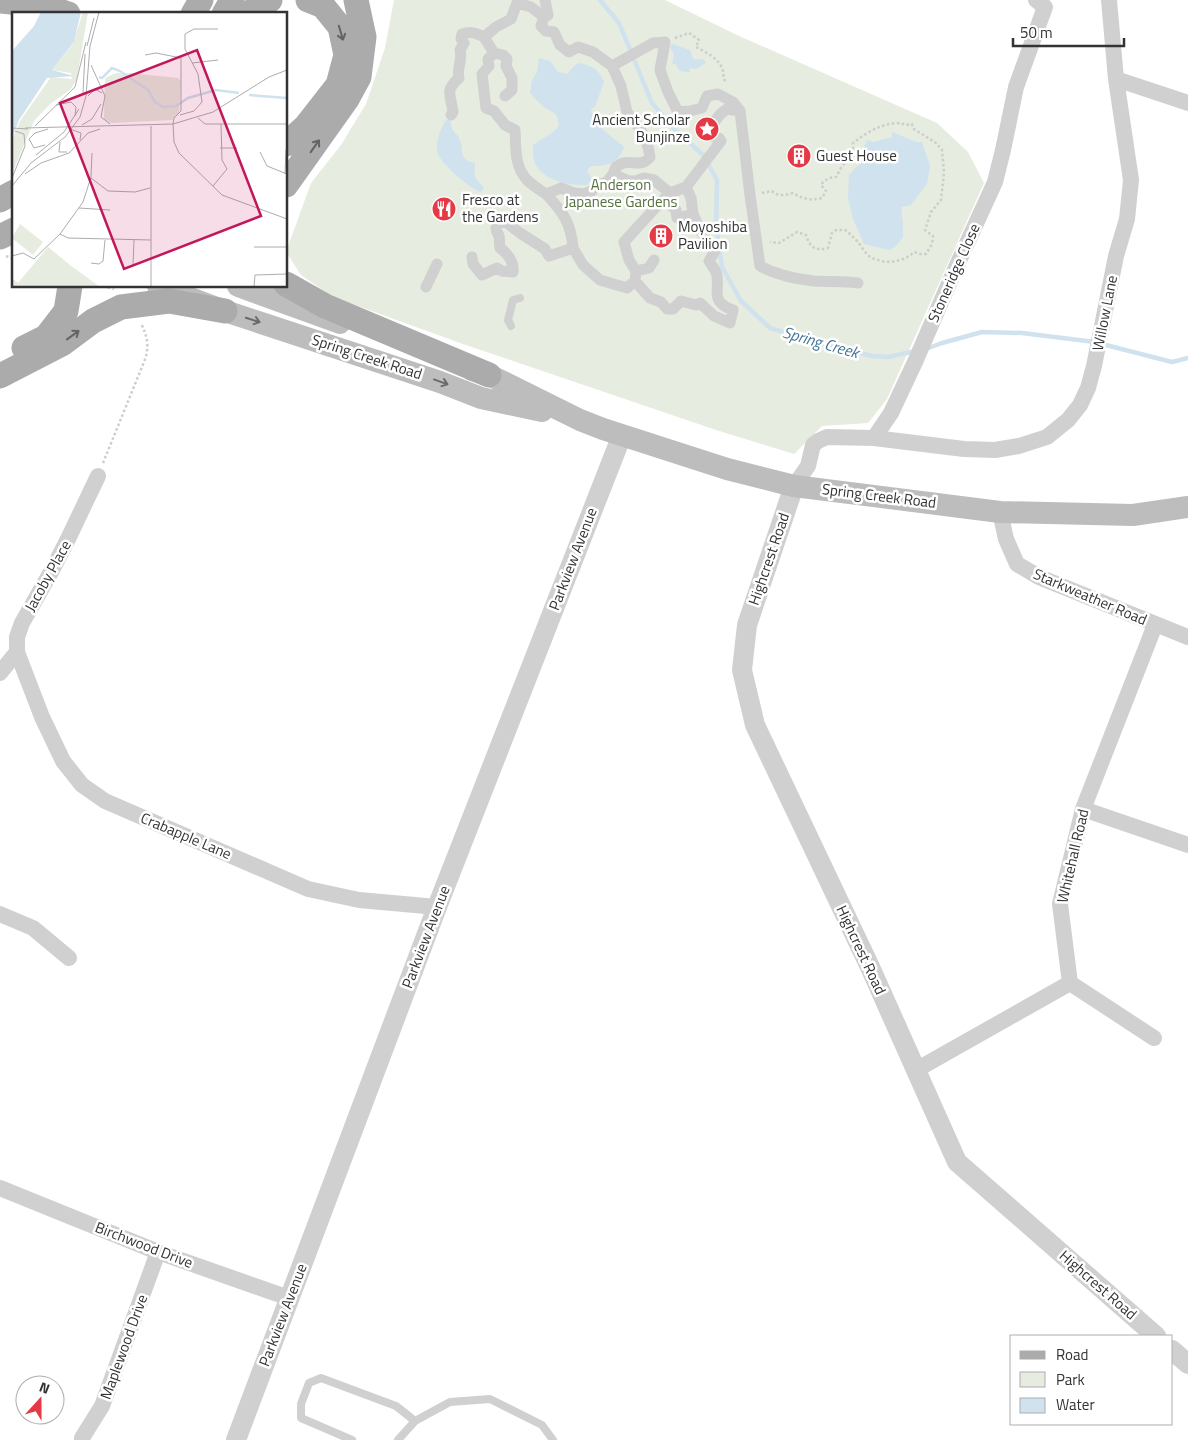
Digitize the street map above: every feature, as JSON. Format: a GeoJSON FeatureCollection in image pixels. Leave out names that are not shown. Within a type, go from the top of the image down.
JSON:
{"type":"FeatureCollection","features":[{"type":"Feature","properties":{"kind":"main road"},"geometry":{"type":"LineString","coordinates":[[194,12],[201,0]]}},
{"type":"Feature","properties":{"kind":"main road"},"geometry":{"type":"LineString","coordinates":[[225,12],[232,0]]}},
{"type":"Feature","properties":{"kind":"main road"},"geometry":{"type":"LineString","coordinates":[[250,12],[270,0]]}},
{"type":"Feature","properties":{"kind":"main road"},"geometry":{"type":"LineString","coordinates":[[288,142],[306,126],[338,85],[346,55],[340,27],[323,6],[308,0]]}},
{"type":"Feature","properties":{"kind":"main road"},"geometry":{"type":"LineString","coordinates":[[288,183],[347,99],[359,77],[364,37],[356,0]]}},
{"type":"Feature","properties":{"kind":"main road"},"geometry":{"type":"LineString","coordinates":[[0,1],[50,7],[63,12]]}},
{"type":"Feature","properties":{"kind":"main road"},"geometry":{"type":"LineString","coordinates":[[0,199],[12,193]]}},
{"type":"Feature","properties":{"kind":"main road"},"geometry":{"type":"LineString","coordinates":[[0,199],[12,203]]}},
{"type":"Feature","properties":{"kind":"main road"},"geometry":{"type":"LineString","coordinates":[[0,229],[12,238]]}},
{"type":"Feature","properties":{"kind":"main road"},"geometry":{"type":"LineString","coordinates":[[0,237],[12,233]]}},
{"type":"Feature","properties":{"kind":"main road"},"geometry":{"type":"LineString","coordinates":[[288,285],[325,306],[489,375]]}},
{"type":"Feature","properties":{"kind":"main road"},"geometry":{"type":"LineString","coordinates":[[0,361],[46,337],[66,311],[70,288]]}},
{"type":"Feature","properties":{"kind":"main road","name":"Spring Creek Road"},"geometry":{"type":"LineString","coordinates":[[163,288],[225,311],[440,382],[481,398],[580,420]]}},
{"type":"Feature","properties":{"kind":"main road","name":"Spring Creek Road"},"geometry":{"type":"LineString","coordinates":[[244,288],[489,375],[580,420],[727,469],[794,486],[1000,512],[1133,515],[1188,507]]}},
{"type":"Feature","properties":{"kind":"main road"},"geometry":{"type":"LineString","coordinates":[[0,376],[62,344],[93,321],[121,308],[169,301],[225,311]]}},
{"type":"Feature","properties":{"kind":"street"},"geometry":{"type":"LineString","coordinates":[[545,0],[548,15],[544,17],[541,26],[546,31],[554,32],[560,45],[569,52],[578,47],[593,52],[615,64],[627,112],[642,132],[650,157],[640,164],[622,164],[616,167],[607,182],[597,185],[592,191],[584,194],[574,193],[561,188],[546,194]]}},
{"type":"Feature","properties":{"kind":"street","name":"Stoneridge Close"},"geometry":{"type":"LineString","coordinates":[[874,438],[891,413],[995,182],[1016,86],[1045,8],[1036,0]]}},
{"type":"Feature","properties":{"kind":"street","name":"Willow Lane"},"geometry":{"type":"LineString","coordinates":[[874,438],[964,449],[995,450],[1019,446],[1047,436],[1068,420],[1080,405],[1088,388],[1094,366],[1116,256],[1127,219],[1131,180],[1116,79],[1108,0]]}},
{"type":"Feature","properties":{"kind":"street"},"geometry":{"type":"LineString","coordinates":[[484,37],[496,27],[511,19],[517,2],[531,7],[544,17]]}},
{"type":"Feature","properties":{"kind":"street"},"geometry":{"type":"LineString","coordinates":[[451,115],[453,112],[448,92],[452,84],[459,78],[457,73],[462,57],[460,50],[464,43],[462,34],[469,32],[484,37],[494,54]]}},
{"type":"Feature","properties":{"kind":"street"},"geometry":{"type":"LineString","coordinates":[[615,64],[659,42],[660,70],[678,112],[702,108],[707,96],[718,94],[736,107],[760,266],[784,276],[816,281],[858,283]]}},
{"type":"Feature","properties":{"kind":"street"},"geometry":{"type":"LineString","coordinates":[[505,96],[512,90],[512,78],[506,66],[507,58],[503,55],[494,54],[488,59],[489,66],[482,74],[486,108],[494,111],[505,125],[515,130],[515,153],[520,170],[527,181],[546,194],[562,213],[569,224],[573,248],[584,265],[600,280],[627,288],[636,276],[649,268],[654,260]]}},
{"type":"Feature","properties":{"kind":"street"},"geometry":{"type":"LineString","coordinates":[[1116,79],[1188,103]]}},
{"type":"Feature","properties":{"kind":"street"},"geometry":{"type":"LineString","coordinates":[[690,182],[692,214],[715,252],[709,261],[716,273],[716,292],[720,302],[725,307],[733,310],[730,323],[714,316],[700,303],[696,305],[681,301],[673,309],[666,309],[661,302],[650,298],[628,260],[624,242],[667,196],[690,182],[721,141],[719,138],[710,136],[712,126],[722,111],[727,108],[736,107]]}},
{"type":"Feature","properties":{"kind":"street"},"geometry":{"type":"LineString","coordinates":[[613,174],[628,181],[644,178],[654,180],[676,210],[677,218],[692,214]]}},
{"type":"Feature","properties":{"kind":"street"},"geometry":{"type":"LineString","coordinates":[[472,257],[473,264],[482,275],[497,268],[502,271],[513,272],[514,267],[510,259],[500,248],[499,237],[496,232],[499,222],[507,223],[544,249],[549,256],[573,248]]}},
{"type":"Feature","properties":{"kind":"street"},"geometry":{"type":"LineString","coordinates":[[426,287],[437,264]]}},
{"type":"Feature","properties":{"kind":"street","name":"Parkview Avenue"},"geometry":{"type":"LineString","coordinates":[[236,1440],[437,907],[622,435]]}},
{"type":"Feature","properties":{"kind":"street"},"geometry":{"type":"LineString","coordinates":[[794,486],[808,466],[812,445],[818,441],[826,437],[874,438]]}},
{"type":"Feature","properties":{"kind":"street","name":"Jacoby Place"},"geometry":{"type":"LineString","coordinates":[[17,652],[17,637],[22,622],[64,548],[98,476]]}},
{"type":"Feature","properties":{"kind":"street","name":"Highcrest Road"},"geometry":{"type":"LineString","coordinates":[[794,486],[747,625],[742,670],[755,725],[870,967],[957,1162],[1155,1335]]}},
{"type":"Feature","properties":{"kind":"street","name":"Starkweather Road"},"geometry":{"type":"LineString","coordinates":[[1000,512],[1006,539],[1017,564],[1039,577],[1188,637]]}},
{"type":"Feature","properties":{"kind":"street","name":"Whitehall Road"},"geometry":{"type":"LineString","coordinates":[[1070,983],[1060,904],[1082,809],[1155,624]]}},
{"type":"Feature","properties":{"kind":"street"},"geometry":{"type":"LineString","coordinates":[[0,674],[17,652]]}},
{"type":"Feature","properties":{"kind":"street","name":"Crabapple Lane"},"geometry":{"type":"LineString","coordinates":[[17,652],[42,717],[63,761],[82,785],[105,801],[308,889],[359,900],[437,907]]}},
{"type":"Feature","properties":{"kind":"street"},"geometry":{"type":"LineString","coordinates":[[1082,809],[1188,845]]}},
{"type":"Feature","properties":{"kind":"street"},"geometry":{"type":"LineString","coordinates":[[0,914],[33,928],[70,958]]}},
{"type":"Feature","properties":{"kind":"street"},"geometry":{"type":"LineString","coordinates":[[916,1070],[1070,983],[1154,1038]]}},
{"type":"Feature","properties":{"kind":"street","name":"Birchwood Drive"},"geometry":{"type":"LineString","coordinates":[[0,1188],[158,1252],[289,1298]]}},
{"type":"Feature","properties":{"kind":"street","name":"Maplewood Drive"},"geometry":{"type":"LineString","coordinates":[[82,1438],[102,1406],[158,1252]]}},
{"type":"Feature","properties":{"kind":"street"},"geometry":{"type":"LineString","coordinates":[[1173,1351],[1188,1364]]}},
{"type":"Feature","properties":{"kind":"lane"},"geometry":{"type":"LineString","coordinates":[[511,326],[508,320],[513,300],[520,298]]}},
{"type":"Feature","properties":{"kind":"lane"},"geometry":{"type":"LineString","coordinates":[[352,1440],[301,1418],[301,1404],[309,1383],[321,1378],[396,1406],[415,1421]]}},
{"type":"Feature","properties":{"kind":"lane"},"geometry":{"type":"LineString","coordinates":[[398,1440],[415,1421],[450,1402],[490,1398],[542,1425],[553,1440]]}},
{"type":"Feature","properties":{"kind":"path"},"geometry":{"type":"LineString","coordinates":[[659,42],[689,33],[699,40],[696,47],[711,55],[722,70],[723,78],[732,90],[736,107]]}},
{"type":"Feature","properties":{"kind":"path"},"geometry":{"type":"LineString","coordinates":[[750,195],[772,191],[775,194],[781,195],[793,193],[800,198],[813,200],[822,198],[826,191],[821,185],[830,177],[836,177],[842,166],[853,154],[853,143],[874,129],[898,123],[905,126],[912,124],[914,129],[936,143],[942,150],[944,173],[941,200],[931,212],[926,226],[925,230],[933,236],[932,244],[926,254],[914,252],[903,260],[894,262],[877,260],[868,255],[845,230],[836,230],[832,233],[828,248],[820,250],[812,247],[806,235],[797,232],[779,243],[756,240]]}},
{"type":"Feature","properties":{"kind":"path"},"geometry":{"type":"LineString","coordinates":[[98,476],[146,357],[148,346],[148,338],[130,295],[125,291],[112,288]]}},
{"type":"Feature","properties":{"kind":"green space","name":"Anderson Japanese Gardens"},"geometry":{"type":"Polygon","coordinates":[[[394,0],[665,0],[739,36],[937,123],[968,152],[984,183],[887,399],[868,423],[822,426],[794,454],[716,430],[463,344],[333,297],[301,275],[288,255],[288,246],[311,183],[341,145],[366,104],[385,48],[394,0]]]}},
{"type":"Feature","properties":{"kind":"water"},"geometry":{"type":"Polygon","coordinates":[[[673,44],[690,50],[693,59],[702,59],[706,63],[696,69],[690,68],[690,72],[680,71],[672,63],[674,55],[669,45],[673,44]]]}},
{"type":"Feature","properties":{"kind":"water"},"geometry":{"type":"Polygon","coordinates":[[[539,58],[550,61],[558,72],[568,74],[578,63],[588,65],[600,74],[604,82],[595,107],[591,109],[600,126],[624,147],[619,157],[612,163],[591,166],[587,170],[592,179],[587,185],[573,185],[552,179],[545,175],[535,163],[533,145],[559,126],[555,114],[530,93],[532,80],[537,72],[539,58]]]}},
{"type":"Feature","properties":{"kind":"water"},"geometry":{"type":"Polygon","coordinates":[[[446,120],[450,120],[461,142],[462,154],[466,160],[475,163],[475,177],[484,187],[481,192],[470,186],[448,168],[438,155],[438,138],[446,120]]]}},
{"type":"Feature","properties":{"kind":"water"},"geometry":{"type":"Polygon","coordinates":[[[892,132],[916,142],[922,142],[930,166],[927,184],[911,205],[901,207],[903,237],[895,247],[889,250],[864,244],[853,219],[848,198],[849,175],[864,162],[861,153],[867,140],[874,142],[892,137],[892,132]]]}},
{"type":"Feature","properties":{"kind":"waterway","name":"Spring Creek"},"geometry":{"type":"LineString","coordinates":[[600,0],[619,23],[652,103],[673,128],[703,155],[717,180],[716,226],[722,267],[741,301],[770,328],[815,342],[872,356],[888,357],[916,351]]}},
{"type":"Feature","properties":{"kind":"waterway","name":"Spring Creek"},"geometry":{"type":"LineString","coordinates":[[926,349],[982,332],[1022,333],[1095,342]]}},
{"type":"Feature","properties":{"kind":"waterway","name":"Spring Creek"},"geometry":{"type":"LineString","coordinates":[[1102,344],[1172,362],[1188,358]]}},
{"type":"Feature","properties":{"kind":"place","name":"Ancient Scholar Bunjinze"},"geometry":{"type":"Point","coordinates":[707,129]}},
{"type":"Feature","properties":{"kind":"place","name":"Guest House"},"geometry":{"type":"Point","coordinates":[799,156]}},
{"type":"Feature","properties":{"kind":"place","name":"Fresco at the Gardens"},"geometry":{"type":"Point","coordinates":[444,209]}},
{"type":"Feature","properties":{"kind":"place","name":"Moyoshiba Pavilion"},"geometry":{"type":"Point","coordinates":[661,236]}}]}
